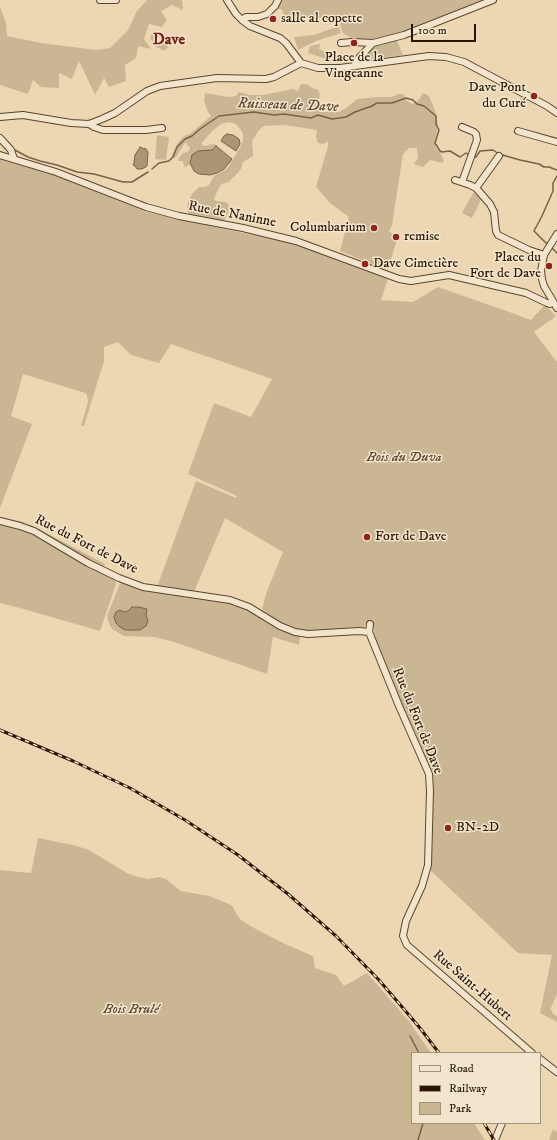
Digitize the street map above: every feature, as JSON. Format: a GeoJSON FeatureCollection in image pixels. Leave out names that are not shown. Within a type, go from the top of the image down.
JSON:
{"type":"FeatureCollection","features":[{"type":"Feature","properties":{"kind":"street"},"geometry":{"type":"LineString","coordinates":[[100,0],[116,0]]}},
{"type":"Feature","properties":{"kind":"street"},"geometry":{"type":"LineString","coordinates":[[227,0],[242,20],[250,26],[280,38],[286,43],[301,63],[318,68],[340,68],[429,56],[446,57],[475,67],[547,106],[557,113]]}},
{"type":"Feature","properties":{"kind":"street"},"geometry":{"type":"LineString","coordinates":[[242,20],[246,17],[258,17],[267,14],[275,6],[278,0]]}},
{"type":"Feature","properties":{"kind":"street"},"geometry":{"type":"LineString","coordinates":[[341,43],[373,43],[404,35],[494,0]]}},
{"type":"Feature","properties":{"kind":"street"},"geometry":{"type":"LineString","coordinates":[[354,66],[357,60],[373,43]]}},
{"type":"Feature","properties":{"kind":"street"},"geometry":{"type":"LineString","coordinates":[[0,117],[23,115],[71,123],[89,124],[102,120],[147,91],[160,86],[217,78],[266,79],[274,77],[301,63]]}},
{"type":"Feature","properties":{"kind":"street"},"geometry":{"type":"LineString","coordinates":[[89,124],[103,130],[146,130],[162,128]]}},
{"type":"Feature","properties":{"kind":"street"},"geometry":{"type":"LineString","coordinates":[[462,127],[471,130],[476,134],[478,140],[462,182]]}},
{"type":"Feature","properties":{"kind":"street"},"geometry":{"type":"LineString","coordinates":[[518,131],[557,142]]}},
{"type":"Feature","properties":{"kind":"street"},"geometry":{"type":"LineString","coordinates":[[0,138],[11,150],[14,159]]}},
{"type":"Feature","properties":{"kind":"street","name":"Rue de Naninne"},"geometry":{"type":"LineString","coordinates":[[0,155],[63,175],[146,207],[179,216],[244,228],[296,241],[399,280],[415,281],[449,275],[526,293],[550,304],[553,302]]}},
{"type":"Feature","properties":{"kind":"street"},"geometry":{"type":"LineString","coordinates":[[476,188],[499,156]]}},
{"type":"Feature","properties":{"kind":"street"},"geometry":{"type":"LineString","coordinates":[[455,180],[476,188],[490,204],[493,209],[496,231],[498,235],[528,250],[544,255]]}},
{"type":"Feature","properties":{"kind":"street"},"geometry":{"type":"LineString","coordinates":[[557,234],[544,255],[541,266],[542,279],[557,308]]}},
{"type":"Feature","properties":{"kind":"street","name":"Rue du Fort de Dave"},"geometry":{"type":"LineString","coordinates":[[0,521],[34,531],[88,563],[119,578],[143,587],[230,600],[249,607],[280,626],[295,632],[308,634],[359,630],[369,632]]}},
{"type":"Feature","properties":{"kind":"street","name":"Rue du Fort de Dave"},"geometry":{"type":"LineString","coordinates":[[370,624],[369,632],[429,774],[428,864],[422,886],[406,921],[403,936]]}},
{"type":"Feature","properties":{"kind":"street","name":"Rue Saint-Hubert"},"geometry":{"type":"LineString","coordinates":[[403,936],[407,945],[530,1052]]}},
{"type":"Feature","properties":{"kind":"street"},"geometry":{"type":"LineString","coordinates":[[541,1060],[556,1070]]}},
{"type":"Feature","properties":{"kind":"street"},"geometry":{"type":"LineString","coordinates":[[495,1140],[502,1124]]}},
{"type":"Feature","properties":{"kind":"green space"},"geometry":{"type":"Polygon","coordinates":[[[147,0],[182,0],[183,10],[172,5],[161,11],[167,20],[162,27],[149,24],[144,39],[151,49],[138,46],[136,58],[125,65],[126,81],[109,87],[104,78],[95,95],[79,61],[72,79],[59,73],[59,88],[41,87],[33,80],[28,94],[0,85],[0,7],[6,23],[7,36],[41,43],[96,50],[110,48],[128,30],[137,11],[147,0]]]}},
{"type":"Feature","properties":{"kind":"green space"},"geometry":{"type":"Polygon","coordinates":[[[281,0],[487,0],[402,33],[377,40],[370,40],[351,38],[343,33],[338,19],[284,16],[282,10],[276,8],[281,0]]]}},
{"type":"Feature","properties":{"kind":"green space"},"geometry":{"type":"Polygon","coordinates":[[[339,26],[341,33],[316,41],[298,50],[294,37],[314,35],[339,26]]]}},
{"type":"Feature","properties":{"kind":"green space"},"geometry":{"type":"Polygon","coordinates":[[[152,34],[154,34],[158,42],[168,43],[169,45],[166,50],[164,51],[155,46],[150,38],[152,34]]]}},
{"type":"Feature","properties":{"kind":"green space"},"geometry":{"type":"Polygon","coordinates":[[[397,41],[403,55],[362,60],[362,58],[371,49],[380,44],[397,41]]]}},
{"type":"Feature","properties":{"kind":"green space"},"geometry":{"type":"Polygon","coordinates":[[[320,44],[319,53],[320,50],[328,52],[327,59],[308,53],[310,46],[320,44]]]}},
{"type":"Feature","properties":{"kind":"green space"},"geometry":{"type":"Polygon","coordinates":[[[301,84],[307,84],[318,90],[320,95],[316,104],[321,112],[339,112],[357,99],[392,97],[398,94],[403,94],[407,101],[412,104],[418,101],[423,93],[429,96],[438,124],[435,142],[436,148],[444,161],[442,163],[430,160],[423,167],[414,164],[418,158],[417,148],[409,148],[403,154],[392,225],[389,232],[398,236],[389,266],[382,268],[340,251],[349,217],[330,203],[316,187],[328,146],[328,142],[323,144],[318,143],[316,137],[317,130],[285,125],[264,126],[259,130],[252,141],[253,156],[243,162],[241,169],[229,182],[221,184],[215,196],[214,199],[216,201],[226,202],[229,205],[228,213],[224,221],[222,222],[189,215],[187,208],[192,194],[199,187],[209,185],[214,176],[229,166],[243,140],[241,130],[236,124],[229,122],[221,124],[212,131],[201,144],[204,146],[213,144],[217,145],[218,150],[190,158],[190,164],[186,167],[184,166],[183,161],[179,161],[178,159],[183,153],[189,151],[190,147],[187,143],[185,143],[176,157],[174,158],[172,156],[177,144],[183,137],[191,133],[211,116],[204,100],[205,93],[229,97],[236,96],[239,92],[250,95],[263,95],[292,89],[298,91],[301,84]]]}},
{"type":"Feature","properties":{"kind":"green space"},"geometry":{"type":"Polygon","coordinates":[[[157,135],[169,137],[166,160],[155,159],[157,135]]]}},
{"type":"Feature","properties":{"kind":"green space","name":"Bois du Duva"},"geometry":{"type":"Polygon","coordinates":[[[0,159],[60,177],[144,211],[288,242],[324,254],[388,279],[381,300],[413,302],[438,287],[531,320],[545,305],[556,316],[534,332],[557,362],[557,994],[550,1010],[557,1016],[557,1022],[540,1013],[552,955],[518,953],[429,869],[430,774],[374,644],[374,623],[366,623],[364,627],[301,631],[272,618],[262,609],[267,591],[283,552],[225,518],[194,592],[157,587],[196,481],[236,498],[237,496],[188,474],[214,403],[251,417],[272,379],[171,344],[159,363],[131,355],[118,342],[104,347],[104,361],[84,426],[81,426],[88,402],[87,395],[85,393],[23,374],[11,416],[32,424],[0,508],[0,159]]]}},
{"type":"Feature","properties":{"kind":"green space"},"geometry":{"type":"Polygon","coordinates":[[[473,193],[482,198],[472,218],[462,213],[473,193]]]}},
{"type":"Feature","properties":{"kind":"green space"},"geometry":{"type":"Polygon","coordinates":[[[1,517],[23,522],[35,527],[105,564],[103,569],[55,541],[1,519],[1,517]]]}},
{"type":"Feature","properties":{"kind":"green space"},"geometry":{"type":"Polygon","coordinates":[[[0,523],[18,527],[37,535],[115,579],[116,584],[100,631],[0,603],[0,523]]]}},
{"type":"Feature","properties":{"kind":"green space"},"geometry":{"type":"Polygon","coordinates":[[[121,581],[229,602],[241,606],[300,635],[299,645],[273,637],[267,674],[174,642],[154,637],[124,636],[112,629],[107,616],[121,581]],[[147,609],[124,612],[125,630],[140,630],[147,609]]]}},
{"type":"Feature","properties":{"kind":"green space","name":"Bois Brulé"},"geometry":{"type":"Polygon","coordinates":[[[38,838],[77,846],[89,850],[127,873],[148,879],[159,877],[166,879],[181,891],[209,896],[229,904],[233,907],[240,919],[252,927],[313,956],[315,968],[336,975],[344,986],[367,973],[408,1020],[430,1052],[411,1052],[411,1124],[475,1124],[485,1140],[0,1140],[0,870],[31,873],[38,838]]]}},
{"type":"Feature","properties":{"kind":"green space"},"geometry":{"type":"Polygon","coordinates":[[[553,1129],[557,1132],[557,1140],[549,1140],[553,1129]]]}},
{"type":"Feature","properties":{"kind":"shaded area"},"geometry":{"type":"Polygon","coordinates":[[[227,134],[233,135],[239,139],[240,144],[236,151],[221,141],[227,134]]]}},
{"type":"Feature","properties":{"kind":"shaded area"},"geometry":{"type":"Polygon","coordinates":[[[216,146],[232,159],[224,169],[210,175],[199,174],[194,171],[190,163],[192,155],[198,151],[212,150],[216,146]]]}},
{"type":"Feature","properties":{"kind":"shaded area"},"geometry":{"type":"Polygon","coordinates":[[[140,147],[145,148],[148,152],[147,166],[142,169],[137,169],[133,165],[135,155],[140,147]]]}},
{"type":"Feature","properties":{"kind":"shaded area"},"geometry":{"type":"Polygon","coordinates":[[[132,607],[147,609],[146,615],[148,621],[146,626],[140,630],[125,630],[116,623],[114,617],[116,612],[120,610],[124,612],[128,611],[132,607]]]}},
{"type":"Feature","properties":{"kind":"waterway","name":"Ruisseau de Dave"},"geometry":{"type":"LineString","coordinates":[[152,169],[159,163],[169,161],[173,157],[177,147],[185,139],[192,136],[219,116],[254,112],[311,118],[318,115],[332,119],[346,117],[377,103],[392,103],[406,98],[424,106],[436,116],[436,124],[439,130],[435,143],[440,151],[450,151],[460,157],[466,153],[469,155]]}},
{"type":"Feature","properties":{"kind":"waterway","name":"Ruisseau de Dave"},"geometry":{"type":"LineString","coordinates":[[13,149],[28,157],[40,161],[77,172],[94,174],[123,182],[132,182],[148,172]]}},
{"type":"Feature","properties":{"kind":"waterway","name":"Ruisseau de Dave"},"geometry":{"type":"LineString","coordinates":[[473,157],[476,157],[480,151],[493,150],[499,154],[557,170]]}},
{"type":"Feature","properties":{"kind":"waterway","name":"Ruisseau de Dave"},"geometry":{"type":"LineString","coordinates":[[547,244],[534,231],[553,191],[553,183],[557,176]]}},
{"type":"Feature","properties":{"kind":"waterway","name":"Ruisseau de Dave"},"geometry":{"type":"LineString","coordinates":[[552,248],[557,253]]}},
{"type":"Feature","properties":{"kind":"waterway"},"geometry":{"type":"LineString","coordinates":[[410,1036],[418,1052]]}},
{"type":"Feature","properties":{"kind":"waterway"},"geometry":{"type":"LineString","coordinates":[[418,1140],[423,1124]]}},
{"type":"Feature","properties":{"kind":"railway"},"geometry":{"type":"LineString","coordinates":[[0,730],[73,761],[130,788],[185,820],[238,855],[288,894],[336,936],[379,980],[438,1052]]}},
{"type":"Feature","properties":{"kind":"railway"},"geometry":{"type":"LineString","coordinates":[[485,1124],[494,1140]]}},
{"type":"Feature","properties":{"kind":"place","name":"salle al copette"},"geometry":{"type":"Point","coordinates":[273,19]}},
{"type":"Feature","properties":{"kind":"place","name":"Place de la Vingeanne"},"geometry":{"type":"Point","coordinates":[354,43]}},
{"type":"Feature","properties":{"kind":"place","name":"Dave Pont du Curé"},"geometry":{"type":"Point","coordinates":[534,96]}},
{"type":"Feature","properties":{"kind":"place","name":"Columbarium"},"geometry":{"type":"Point","coordinates":[374,228]}},
{"type":"Feature","properties":{"kind":"place","name":"remise"},"geometry":{"type":"Point","coordinates":[396,237]}},
{"type":"Feature","properties":{"kind":"place","name":"Dave Cimetière"},"geometry":{"type":"Point","coordinates":[365,264]}},
{"type":"Feature","properties":{"kind":"place","name":"Place du Fort de Dave"},"geometry":{"type":"Point","coordinates":[549,266]}},
{"type":"Feature","properties":{"kind":"place","name":"Fort de Dave"},"geometry":{"type":"Point","coordinates":[367,537]}},
{"type":"Feature","properties":{"kind":"place","name":"BN-2D"},"geometry":{"type":"Point","coordinates":[448,828]}},
{"type":"Feature","properties":{"kind":"district","name":"Dave"},"geometry":{"type":"Point","coordinates":[169,41]}}]}
